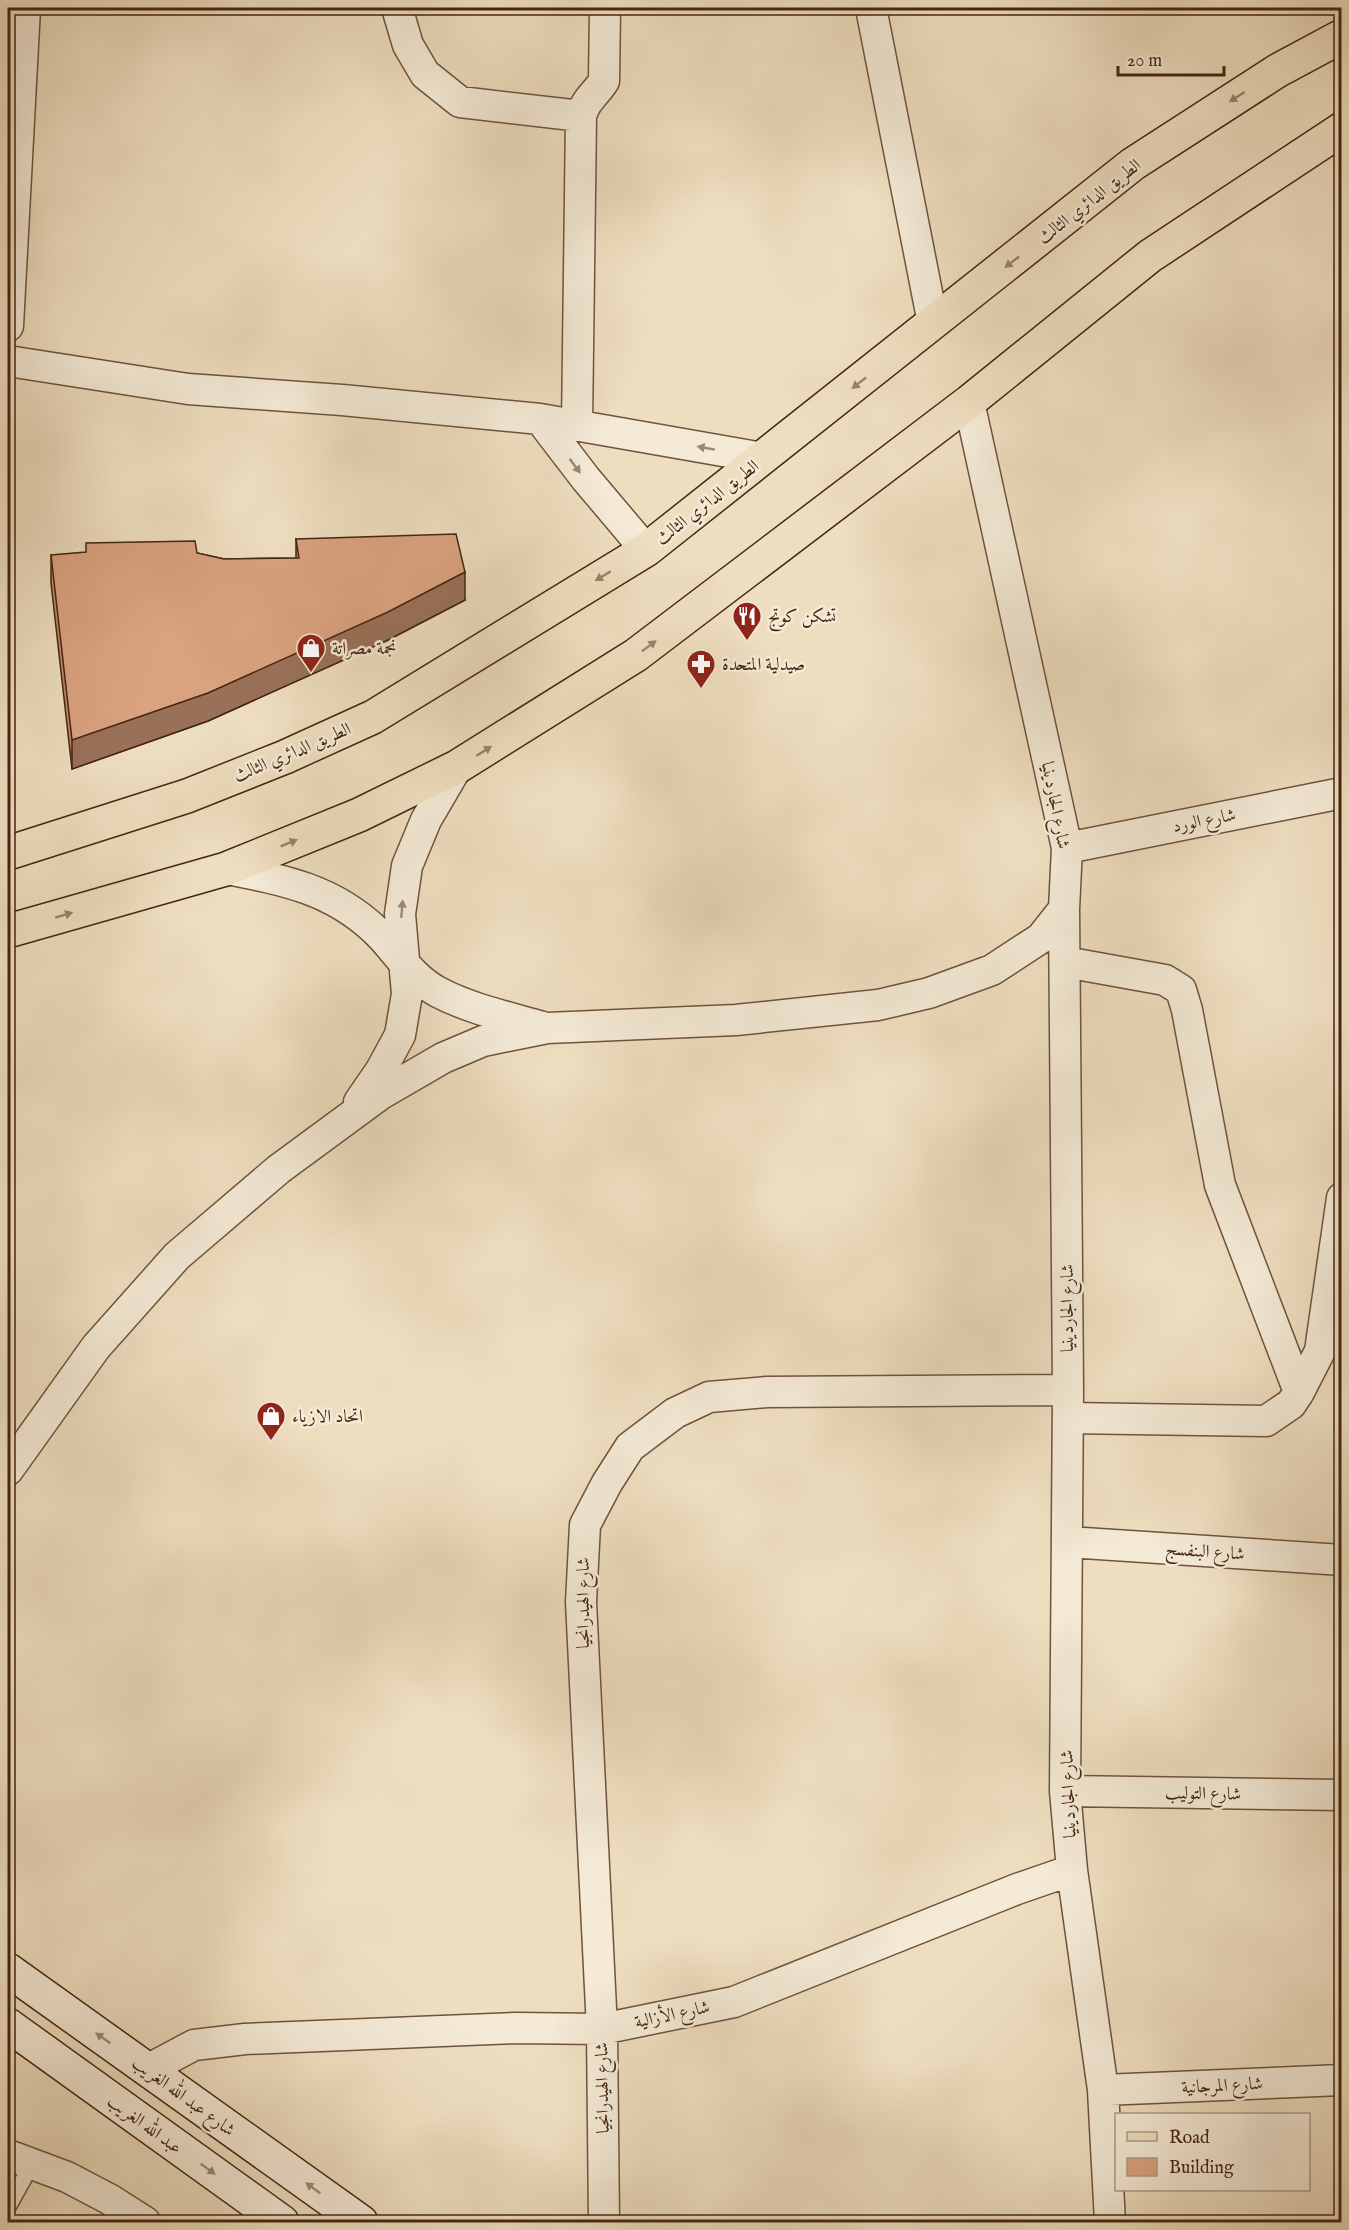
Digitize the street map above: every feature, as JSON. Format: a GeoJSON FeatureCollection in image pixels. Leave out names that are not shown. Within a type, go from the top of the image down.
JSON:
{"type":"FeatureCollection","features":[{"type":"Feature","properties":{"kind":"main road","name":"الطريق الدائري الثالث"},"geometry":{"type":"LineString","coordinates":[[8,853],[188,796],[285,757],[373,717],[646,550],[1133,164],[1278,71],[1341,36]]}},
{"type":"Feature","properties":{"kind":"main road"},"geometry":{"type":"LineString","coordinates":[[8,931],[226,869],[359,815],[457,767],[636,655],[969,402],[1150,256],[1341,129]]}},
{"type":"Feature","properties":{"kind":"main road","name":"شارع عبد الله الغريب"},"geometry":{"type":"LineString","coordinates":[[8,1970],[361,2223]]}},
{"type":"Feature","properties":{"kind":"main road","name":"عبد الله الغريب"},"geometry":{"type":"LineString","coordinates":[[8,2025],[282,2223]]}},
{"type":"Feature","properties":{"kind":"street"},"geometry":{"type":"LineString","coordinates":[[8,326],[25,8]]}},
{"type":"Feature","properties":{"kind":"street"},"geometry":{"type":"LineString","coordinates":[[397,8],[408,45],[425,74],[460,102],[581,116]]}},
{"type":"Feature","properties":{"kind":"street"},"geometry":{"type":"LineString","coordinates":[[577,426],[581,116],[585,102],[598,91],[604,81],[604,8]]}},
{"type":"Feature","properties":{"kind":"street"},"geometry":{"type":"LineString","coordinates":[[871,8],[933,323]]}},
{"type":"Feature","properties":{"kind":"street"},"geometry":{"type":"LineString","coordinates":[[8,361],[188,389],[342,400],[540,419],[763,458]]}},
{"type":"Feature","properties":{"kind":"street","name":"شارع الجاردينيا"},"geometry":{"type":"LineString","coordinates":[[969,402],[1067,848],[1064,909],[1068,1404],[1065,1791],[1072,1870],[1102,2091],[1110,2223]]}},
{"type":"Feature","properties":{"kind":"street"},"geometry":{"type":"LineString","coordinates":[[540,419],[586,479],[646,550]]}},
{"type":"Feature","properties":{"kind":"street"},"geometry":{"type":"LineString","coordinates":[[350,1116],[381,1070],[400,1035],[407,994],[400,914],[407,866],[426,819],[457,767]]}},
{"type":"Feature","properties":{"kind":"street","name":"شارع الورد"},"geometry":{"type":"LineString","coordinates":[[1067,848],[1341,793]]}},
{"type":"Feature","properties":{"kind":"street"},"geometry":{"type":"LineString","coordinates":[[226,869],[290,882],[337,900],[377,931],[406,967],[438,991],[498,1014],[547,1028]]}},
{"type":"Feature","properties":{"kind":"street"},"geometry":{"type":"LineString","coordinates":[[8,1470],[96,1347],[177,1256],[279,1169],[350,1116],[381,1094],[443,1058],[483,1041],[547,1028],[736,1020],[888,1003],[929,993],[992,970],[1041,938],[1064,909]]}},
{"type":"Feature","properties":{"kind":"street"},"geometry":{"type":"LineString","coordinates":[[1065,962],[1165,980],[1181,990],[1187,1010],[1220,1185],[1299,1392]]}},
{"type":"Feature","properties":{"kind":"street","name":"شارع الهيدرانجيا"},"geometry":{"type":"LineString","coordinates":[[604,2223],[602,2029],[582,1642],[582,1555],[585,1525],[607,1483],[630,1447],[675,1413],[710,1397],[767,1392],[1068,1404],[1266,1421],[1291,1404],[1320,1351],[1341,1198]]}},
{"type":"Feature","properties":{"kind":"street","name":"شارع البنفسج"},"geometry":{"type":"LineString","coordinates":[[1068,1542],[1341,1560]]}},
{"type":"Feature","properties":{"kind":"street","name":"شارع التوليب"},"geometry":{"type":"LineString","coordinates":[[1065,1791],[1341,1795]]}},
{"type":"Feature","properties":{"kind":"street","name":"شارع الأزالية"},"geometry":{"type":"LineString","coordinates":[[147,2070],[194,2044],[245,2039],[516,2028],[602,2029],[734,2002],[1017,1889],[1072,1870]]}},
{"type":"Feature","properties":{"kind":"street","name":"شارع المرجانية"},"geometry":{"type":"LineString","coordinates":[[1102,2091],[1341,2080]]}},
{"type":"Feature","properties":{"kind":"street"},"geometry":{"type":"LineString","coordinates":[[20,2159],[67,2177],[109,2199],[145,2223]]}},
{"type":"Feature","properties":{"kind":"lane"},"geometry":{"type":"LineString","coordinates":[[8,2207],[20,2159]]}},
{"type":"Feature","properties":{"kind":"building"},"geometry":{"type":"Polygon","coordinates":[[[456,534],[465,572],[388,612],[208,693],[72,740],[51,555],[86,552],[86,543],[195,541],[197,553],[224,559],[299,558],[296,539],[456,534]]]}},
{"type":"Feature","properties":{"kind":"place","name":"تشكن كوتج"},"geometry":{"type":"Point","coordinates":[747,642]}},
{"type":"Feature","properties":{"kind":"place","name":"نجمة مصراتة"},"geometry":{"type":"Point","coordinates":[311,674]}},
{"type":"Feature","properties":{"kind":"place","name":"صيدلية المتحدة"},"geometry":{"type":"Point","coordinates":[701,690]}},
{"type":"Feature","properties":{"kind":"place","name":"اتحاد الازياء"},"geometry":{"type":"Point","coordinates":[271,1442]}}]}
